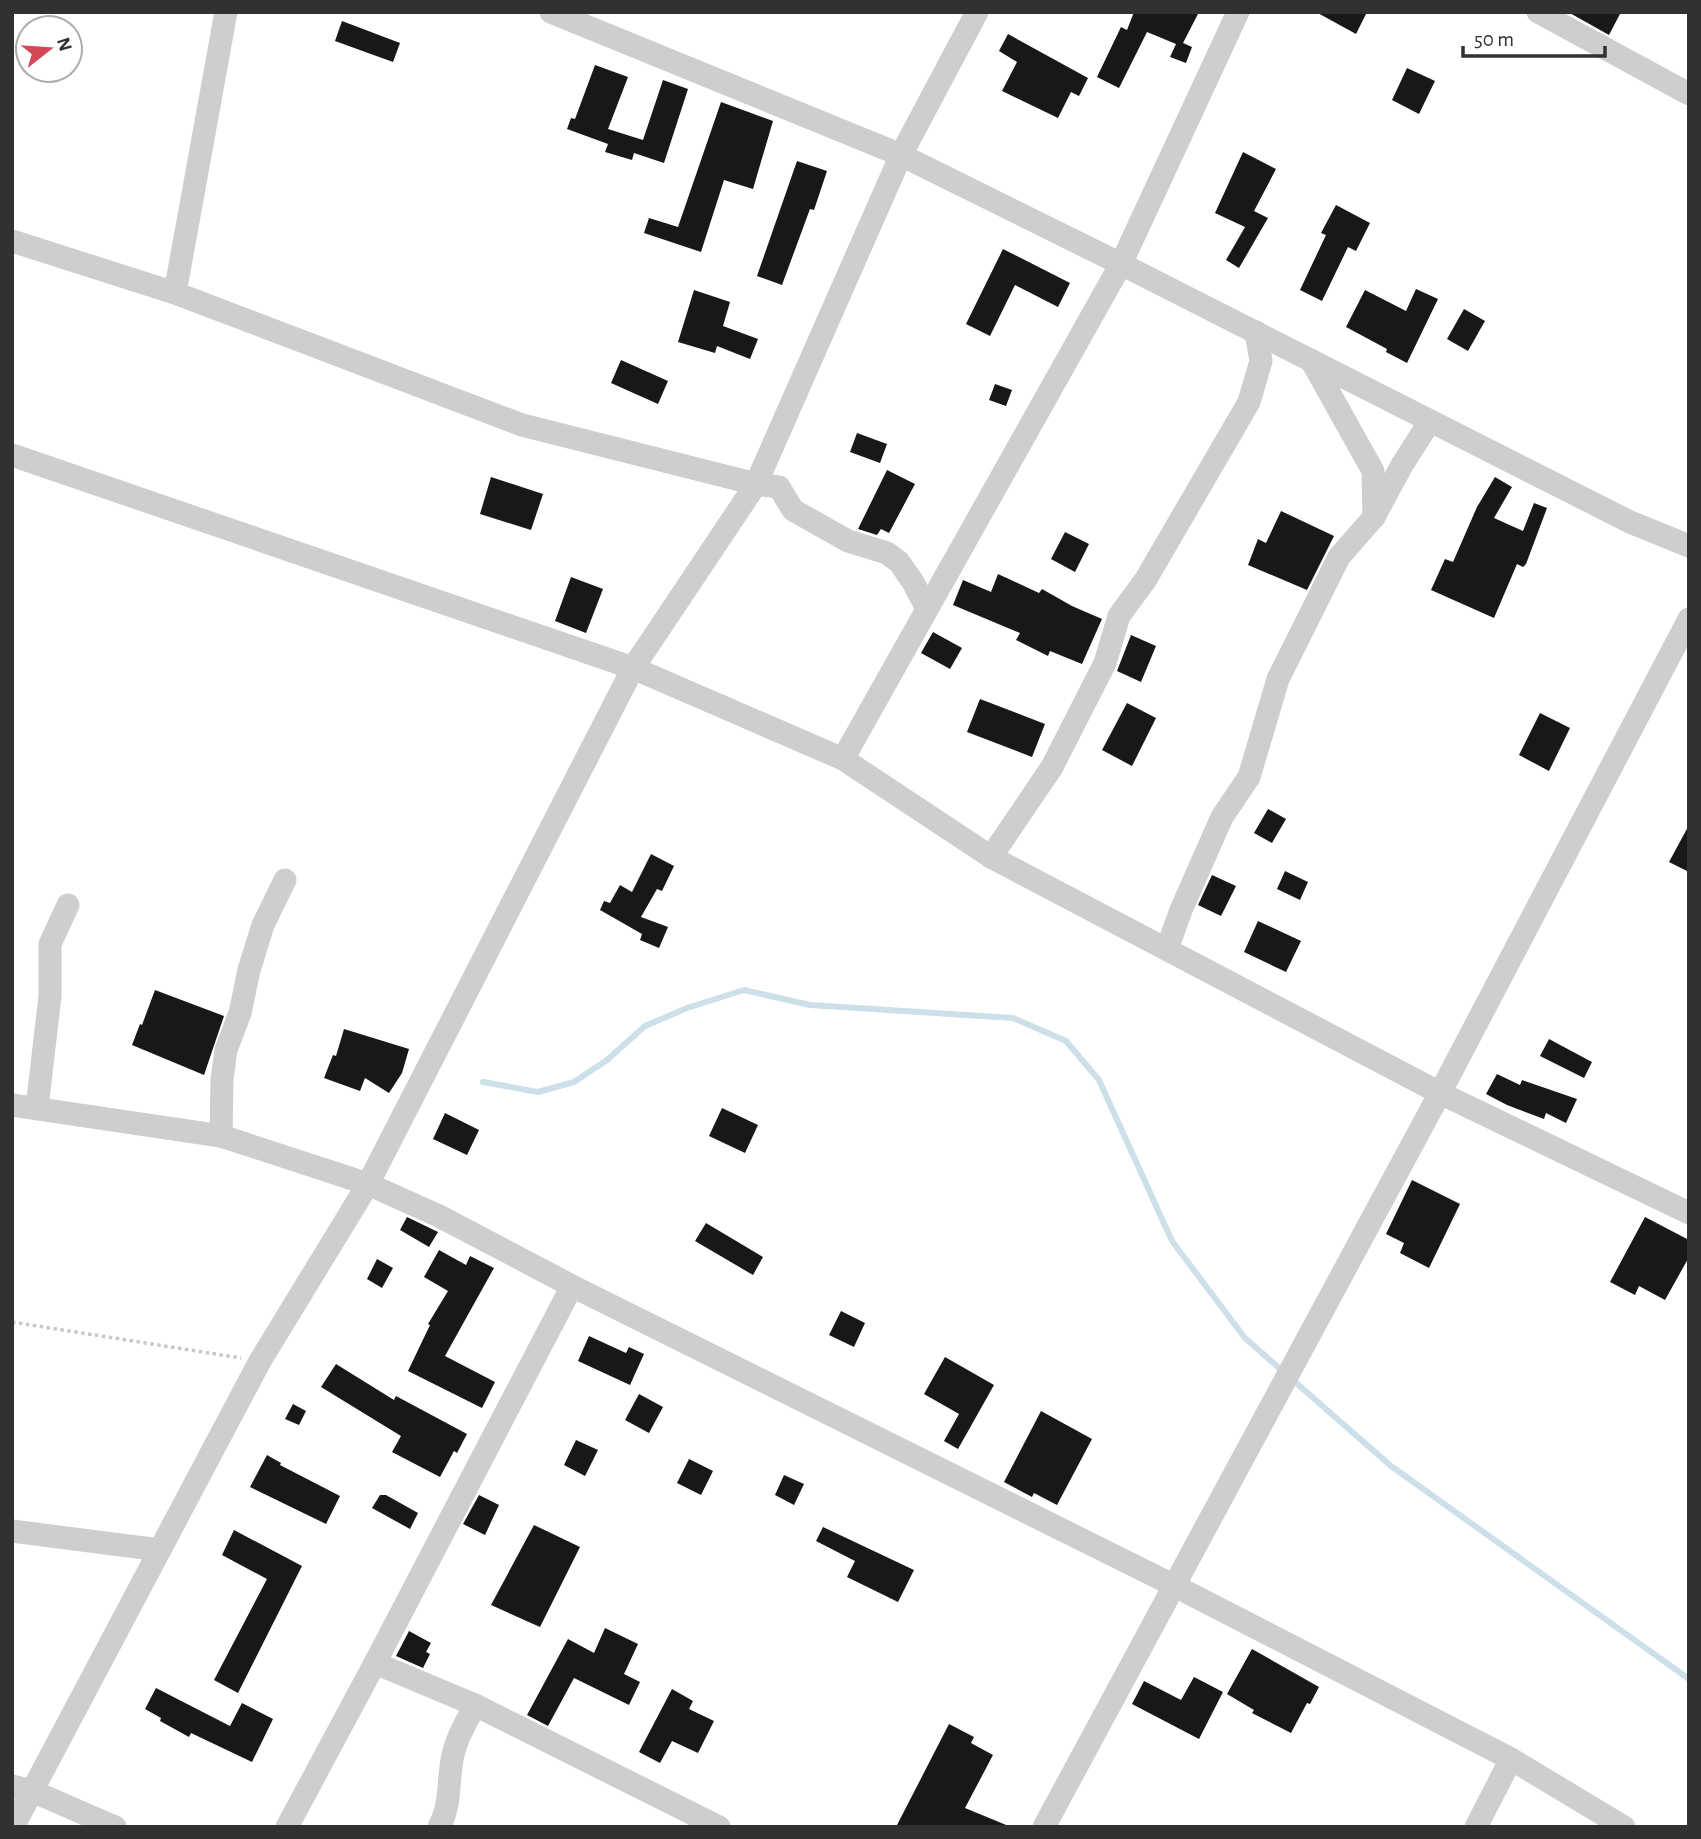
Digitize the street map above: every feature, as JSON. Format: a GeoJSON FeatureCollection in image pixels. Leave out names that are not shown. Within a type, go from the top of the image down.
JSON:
{"type":"FeatureCollection","features":[{"type":"Feature","properties":{"kind":"street"},"geometry":{"type":"LineString","coordinates":[[175,293],[226,12]]}},
{"type":"Feature","properties":{"kind":"street"},"geometry":{"type":"LineString","coordinates":[[551,12],[901,155],[1630,522],[1689,546]]}},
{"type":"Feature","properties":{"kind":"street"},"geometry":{"type":"LineString","coordinates":[[13,1827],[22,1788],[160,1550],[260,1361],[368,1184],[633,668],[756,484],[901,155],[977,12]]}},
{"type":"Feature","properties":{"kind":"street"},"geometry":{"type":"LineString","coordinates":[[843,759],[1121,264],[1238,12]]}},
{"type":"Feature","properties":{"kind":"street"},"geometry":{"type":"LineString","coordinates":[[1538,12],[1689,94]]}},
{"type":"Feature","properties":{"kind":"street"},"geometry":{"type":"LineString","coordinates":[[12,241],[175,293],[522,425],[756,484],[779,487],[793,510],[848,541],[887,553],[899,562],[927,609]]}},
{"type":"Feature","properties":{"kind":"street"},"geometry":{"type":"LineString","coordinates":[[991,857],[1052,768],[1105,663],[1119,616],[1146,579],[1249,402],[1261,361],[1255,332]]}},
{"type":"Feature","properties":{"kind":"street"},"geometry":{"type":"LineString","coordinates":[[1311,360],[1373,471],[1374,517]]}},
{"type":"Feature","properties":{"kind":"street"},"geometry":{"type":"LineString","coordinates":[[1167,949],[1222,817],[1249,777],[1278,679],[1339,557],[1374,517],[1402,464],[1430,421]]}},
{"type":"Feature","properties":{"kind":"street"},"geometry":{"type":"LineString","coordinates":[[12,455],[633,668],[843,759],[991,857],[1440,1093],[1689,1213]]}},
{"type":"Feature","properties":{"kind":"street"},"geometry":{"type":"LineString","coordinates":[[1044,1827],[1440,1093],[1689,619]]}},
{"type":"Feature","properties":{"kind":"street"},"geometry":{"type":"LineString","coordinates":[[221,1136],[222,1079],[226,1050],[240,1013],[249,970],[263,925],[285,880]]}},
{"type":"Feature","properties":{"kind":"street"},"geometry":{"type":"LineString","coordinates":[[37,1108],[50,996],[50,944],[68,905]]}},
{"type":"Feature","properties":{"kind":"street"},"geometry":{"type":"LineString","coordinates":[[12,1105],[221,1136],[368,1184],[439,1216],[572,1286],[1173,1585],[1511,1759],[1624,1827]]}},
{"type":"Feature","properties":{"kind":"street"},"geometry":{"type":"LineString","coordinates":[[287,1827],[572,1286]]}},
{"type":"Feature","properties":{"kind":"street"},"geometry":{"type":"LineString","coordinates":[[12,1531],[160,1550]]}},
{"type":"Feature","properties":{"kind":"street"},"geometry":{"type":"LineString","coordinates":[[375,1663],[475,1705],[719,1827]]}},
{"type":"Feature","properties":{"kind":"street"},"geometry":{"type":"LineString","coordinates":[[439,1827],[450,1797],[450,1768],[456,1741],[475,1705]]}},
{"type":"Feature","properties":{"kind":"street"},"geometry":{"type":"LineString","coordinates":[[1476,1827],[1511,1759]]}},
{"type":"Feature","properties":{"kind":"street"},"geometry":{"type":"LineString","coordinates":[[22,1788],[115,1827]]}},
{"type":"Feature","properties":{"kind":"path"},"geometry":{"type":"LineString","coordinates":[[12,1322],[260,1361]]}},
{"type":"Feature","properties":{"kind":"building"},"geometry":{"type":"Polygon","coordinates":[[[1134,12],[1199,12],[1183,43],[1192,47],[1186,63],[1170,57],[1176,44],[1147,32],[1119,88],[1097,77],[1121,27],[1127,30],[1134,12]]]}},
{"type":"Feature","properties":{"kind":"building"},"geometry":{"type":"Polygon","coordinates":[[[1316,12],[1367,12],[1356,34],[1316,12]]]}},
{"type":"Feature","properties":{"kind":"building"},"geometry":{"type":"Polygon","coordinates":[[[1568,12],[1621,12],[1609,35],[1568,12]]]}},
{"type":"Feature","properties":{"kind":"building"},"geometry":{"type":"Polygon","coordinates":[[[342,21],[400,43],[393,62],[335,41],[342,21]]]}},
{"type":"Feature","properties":{"kind":"building"},"geometry":{"type":"Polygon","coordinates":[[[1008,34],[1088,78],[1079,96],[1071,92],[1058,118],[1002,91],[1017,62],[999,51],[1008,34]]]}},
{"type":"Feature","properties":{"kind":"building"},"geometry":{"type":"Polygon","coordinates":[[[595,65],[628,77],[608,129],[643,140],[663,80],[688,89],[664,163],[634,153],[632,160],[605,152],[608,144],[567,129],[571,118],[575,119],[595,65]]]}},
{"type":"Feature","properties":{"kind":"building"},"geometry":{"type":"Polygon","coordinates":[[[1407,68],[1435,81],[1419,114],[1392,100],[1407,68]]]}},
{"type":"Feature","properties":{"kind":"building"},"geometry":{"type":"Polygon","coordinates":[[[721,102],[773,121],[753,189],[724,180],[701,252],[644,233],[649,218],[678,227],[721,102]]]}},
{"type":"Feature","properties":{"kind":"building"},"geometry":{"type":"Polygon","coordinates":[[[1243,152],[1276,169],[1254,211],[1268,218],[1239,268],[1226,260],[1245,227],[1215,213],[1243,152]]]}},
{"type":"Feature","properties":{"kind":"building"},"geometry":{"type":"Polygon","coordinates":[[[797,161],[827,171],[814,210],[810,209],[782,285],[757,276],[797,161]]]}},
{"type":"Feature","properties":{"kind":"building"},"geometry":{"type":"Polygon","coordinates":[[[1336,205],[1370,223],[1356,251],[1348,247],[1322,301],[1300,290],[1326,235],[1321,233],[1336,205]]]}},
{"type":"Feature","properties":{"kind":"building"},"geometry":{"type":"Polygon","coordinates":[[[1003,249],[1070,283],[1058,307],[1015,285],[990,336],[966,324],[1003,249]]]}},
{"type":"Feature","properties":{"kind":"building"},"geometry":{"type":"Polygon","coordinates":[[[1416,289],[1438,299],[1407,363],[1346,327],[1365,290],[1406,311],[1416,289]]]}},
{"type":"Feature","properties":{"kind":"building"},"geometry":{"type":"Polygon","coordinates":[[[694,290],[730,302],[723,326],[758,339],[750,359],[717,346],[715,353],[678,342],[694,290]]]}},
{"type":"Feature","properties":{"kind":"building"},"geometry":{"type":"Polygon","coordinates":[[[1464,309],[1485,321],[1468,351],[1447,339],[1464,309]]]}},
{"type":"Feature","properties":{"kind":"building"},"geometry":{"type":"Polygon","coordinates":[[[621,360],[668,381],[658,404],[611,383],[621,360]]]}},
{"type":"Feature","properties":{"kind":"building"},"geometry":{"type":"Polygon","coordinates":[[[995,384],[1012,390],[1006,406],[989,400],[995,384]]]}},
{"type":"Feature","properties":{"kind":"building"},"geometry":{"type":"Polygon","coordinates":[[[857,433],[887,444],[880,463],[850,452],[857,433]]]}},
{"type":"Feature","properties":{"kind":"building"},"geometry":{"type":"Polygon","coordinates":[[[887,470],[915,484],[889,533],[881,529],[877,535],[858,529],[887,470]]]}},
{"type":"Feature","properties":{"kind":"building"},"geometry":{"type":"Polygon","coordinates":[[[491,477],[543,494],[531,530],[480,514],[491,477]]]}},
{"type":"Feature","properties":{"kind":"building"},"geometry":{"type":"Polygon","coordinates":[[[1495,477],[1512,487],[1494,518],[1523,531],[1534,503],[1547,508],[1526,564],[1523,567],[1517,564],[1494,618],[1431,590],[1445,559],[1453,562],[1477,507],[1495,477]]]}},
{"type":"Feature","properties":{"kind":"building"},"geometry":{"type":"Polygon","coordinates":[[[1281,511],[1334,536],[1307,590],[1248,565],[1258,539],[1266,543],[1281,511]]]}},
{"type":"Feature","properties":{"kind":"building"},"geometry":{"type":"Polygon","coordinates":[[[1065,532],[1089,544],[1075,572],[1051,559],[1065,532]]]}},
{"type":"Feature","properties":{"kind":"building"},"geometry":{"type":"Polygon","coordinates":[[[998,574],[1039,593],[1042,589],[1102,619],[1082,664],[1050,651],[1048,656],[1016,640],[1020,633],[953,605],[963,580],[991,592],[998,574]]]}},
{"type":"Feature","properties":{"kind":"building"},"geometry":{"type":"Polygon","coordinates":[[[571,577],[603,589],[586,633],[555,621],[571,577]]]}},
{"type":"Feature","properties":{"kind":"building"},"geometry":{"type":"Polygon","coordinates":[[[933,632],[962,648],[950,669],[921,653],[933,632]]]}},
{"type":"Feature","properties":{"kind":"building"},"geometry":{"type":"Polygon","coordinates":[[[1131,635],[1156,646],[1141,682],[1117,671],[1131,635]]]}},
{"type":"Feature","properties":{"kind":"building"},"geometry":{"type":"Polygon","coordinates":[[[980,699],[1045,724],[1032,757],[967,732],[980,699]]]}},
{"type":"Feature","properties":{"kind":"building"},"geometry":{"type":"Polygon","coordinates":[[[1127,703],[1156,718],[1132,766],[1102,750],[1127,703]]]}},
{"type":"Feature","properties":{"kind":"building"},"geometry":{"type":"Polygon","coordinates":[[[1540,713],[1570,728],[1549,771],[1519,755],[1540,713]]]}},
{"type":"Feature","properties":{"kind":"building"},"geometry":{"type":"Polygon","coordinates":[[[1268,809],[1286,819],[1272,843],[1254,833],[1268,809]]]}},
{"type":"Feature","properties":{"kind":"building"},"geometry":{"type":"Polygon","coordinates":[[[1689,825],[1689,872],[1669,862],[1689,825]]]}},
{"type":"Feature","properties":{"kind":"building"},"geometry":{"type":"Polygon","coordinates":[[[651,854],[674,866],[662,891],[657,889],[641,917],[668,927],[659,948],[640,940],[642,934],[600,910],[604,901],[610,903],[620,885],[632,892],[651,854]]]}},
{"type":"Feature","properties":{"kind":"building"},"geometry":{"type":"Polygon","coordinates":[[[1285,871],[1308,882],[1300,900],[1277,889],[1285,871]]]}},
{"type":"Feature","properties":{"kind":"building"},"geometry":{"type":"Polygon","coordinates":[[[1212,875],[1236,886],[1221,916],[1198,905],[1212,875]]]}},
{"type":"Feature","properties":{"kind":"building"},"geometry":{"type":"Polygon","coordinates":[[[1258,921],[1301,941],[1286,972],[1244,952],[1258,921]]]}},
{"type":"Feature","properties":{"kind":"building"},"geometry":{"type":"Polygon","coordinates":[[[155,990],[224,1016],[204,1075],[132,1045],[155,990]]]}},
{"type":"Feature","properties":{"kind":"building"},"geometry":{"type":"Polygon","coordinates":[[[344,1029],[409,1049],[402,1073],[389,1093],[365,1078],[360,1091],[324,1078],[333,1055],[336,1056],[344,1029]]]}},
{"type":"Feature","properties":{"kind":"building"},"geometry":{"type":"Polygon","coordinates":[[[1549,1039],[1592,1062],[1584,1078],[1540,1056],[1549,1039]]]}},
{"type":"Feature","properties":{"kind":"building"},"geometry":{"type":"Polygon","coordinates":[[[1497,1074],[1520,1085],[1522,1080],[1577,1099],[1566,1123],[1546,1113],[1544,1119],[1486,1094],[1497,1074]]]}},
{"type":"Feature","properties":{"kind":"building"},"geometry":{"type":"Polygon","coordinates":[[[722,1108],[758,1125],[745,1153],[709,1136],[722,1108]]]}},
{"type":"Feature","properties":{"kind":"building"},"geometry":{"type":"Polygon","coordinates":[[[445,1113],[479,1130],[467,1155],[433,1139],[445,1113]]]}},
{"type":"Feature","properties":{"kind":"building"},"geometry":{"type":"Polygon","coordinates":[[[1412,1180],[1460,1204],[1429,1268],[1400,1253],[1404,1243],[1386,1234],[1412,1180]]]}},
{"type":"Feature","properties":{"kind":"building"},"geometry":{"type":"Polygon","coordinates":[[[407,1217],[438,1232],[429,1247],[400,1230],[407,1217]]]}},
{"type":"Feature","properties":{"kind":"building"},"geometry":{"type":"Polygon","coordinates":[[[1645,1217],[1689,1240],[1689,1257],[1665,1300],[1639,1286],[1635,1295],[1610,1282],[1645,1217]]]}},
{"type":"Feature","properties":{"kind":"building"},"geometry":{"type":"Polygon","coordinates":[[[706,1223],[763,1257],[753,1275],[695,1241],[706,1223]]]}},
{"type":"Feature","properties":{"kind":"building"},"geometry":{"type":"Polygon","coordinates":[[[439,1250],[466,1265],[470,1256],[494,1268],[445,1356],[495,1382],[482,1408],[408,1371],[430,1325],[428,1324],[448,1291],[424,1277],[439,1250]]]}},
{"type":"Feature","properties":{"kind":"building"},"geometry":{"type":"Polygon","coordinates":[[[377,1259],[393,1268],[382,1288],[367,1279],[377,1259]]]}},
{"type":"Feature","properties":{"kind":"building"},"geometry":{"type":"Polygon","coordinates":[[[841,1311],[865,1323],[854,1347],[829,1335],[841,1311]]]}},
{"type":"Feature","properties":{"kind":"building"},"geometry":{"type":"Polygon","coordinates":[[[589,1336],[626,1353],[629,1347],[644,1354],[630,1385],[578,1361],[589,1336]]]}},
{"type":"Feature","properties":{"kind":"building"},"geometry":{"type":"Polygon","coordinates":[[[945,1357],[994,1385],[958,1449],[944,1441],[959,1414],[924,1394],[945,1357]]]}},
{"type":"Feature","properties":{"kind":"building"},"geometry":{"type":"Polygon","coordinates":[[[336,1364],[394,1400],[396,1396],[467,1434],[440,1477],[392,1452],[401,1436],[321,1387],[336,1364]]]}},
{"type":"Feature","properties":{"kind":"building"},"geometry":{"type":"Polygon","coordinates":[[[639,1394],[663,1407],[649,1433],[625,1420],[639,1394]]]}},
{"type":"Feature","properties":{"kind":"building"},"geometry":{"type":"Polygon","coordinates":[[[293,1404],[306,1411],[299,1425],[285,1419],[293,1404]]]}},
{"type":"Feature","properties":{"kind":"building"},"geometry":{"type":"Polygon","coordinates":[[[1041,1411],[1092,1439],[1057,1505],[1034,1493],[1032,1497],[1004,1482],[1041,1411]]]}},
{"type":"Feature","properties":{"kind":"building"},"geometry":{"type":"Polygon","coordinates":[[[576,1440],[598,1450],[585,1476],[564,1465],[576,1440]]]}},
{"type":"Feature","properties":{"kind":"building"},"geometry":{"type":"Polygon","coordinates":[[[267,1455],[281,1463],[280,1465],[340,1496],[326,1524],[250,1487],[267,1455]]]}},
{"type":"Feature","properties":{"kind":"building"},"geometry":{"type":"Polygon","coordinates":[[[689,1459],[713,1471],[701,1495],[677,1483],[689,1459]]]}},
{"type":"Feature","properties":{"kind":"building"},"geometry":{"type":"Polygon","coordinates":[[[784,1475],[804,1484],[794,1505],[775,1495],[784,1475]]]}},
{"type":"Feature","properties":{"kind":"building"},"geometry":{"type":"Polygon","coordinates":[[[380,1495],[386,1495],[418,1513],[410,1529],[372,1508],[380,1495]]]}},
{"type":"Feature","properties":{"kind":"building"},"geometry":{"type":"Polygon","coordinates":[[[479,1495],[499,1505],[485,1535],[463,1524],[479,1495]]]}},
{"type":"Feature","properties":{"kind":"building"},"geometry":{"type":"Polygon","coordinates":[[[534,1525],[580,1547],[540,1627],[491,1605],[534,1525]]]}},
{"type":"Feature","properties":{"kind":"building"},"geometry":{"type":"Polygon","coordinates":[[[823,1527],[914,1570],[898,1602],[847,1577],[855,1561],[816,1541],[823,1527]]]}},
{"type":"Feature","properties":{"kind":"building"},"geometry":{"type":"Polygon","coordinates":[[[234,1530],[302,1566],[238,1693],[214,1680],[267,1579],[222,1555],[234,1530]]]}},
{"type":"Feature","properties":{"kind":"building"},"geometry":{"type":"Polygon","coordinates":[[[605,1628],[638,1644],[624,1674],[640,1682],[629,1705],[574,1678],[548,1726],[527,1715],[568,1639],[594,1653],[605,1628]]]}},
{"type":"Feature","properties":{"kind":"building"},"geometry":{"type":"Polygon","coordinates":[[[409,1631],[431,1643],[426,1652],[430,1654],[423,1668],[396,1656],[409,1631]]]}},
{"type":"Feature","properties":{"kind":"building"},"geometry":{"type":"Polygon","coordinates":[[[1252,1649],[1319,1687],[1291,1733],[1252,1713],[1254,1710],[1227,1694],[1252,1649]]]}},
{"type":"Feature","properties":{"kind":"building"},"geometry":{"type":"Polygon","coordinates":[[[1194,1677],[1223,1692],[1199,1739],[1132,1704],[1144,1681],[1181,1700],[1194,1677]]]}},
{"type":"Feature","properties":{"kind":"building"},"geometry":{"type":"Polygon","coordinates":[[[156,1688],[230,1726],[242,1703],[273,1719],[252,1762],[191,1733],[189,1737],[160,1721],[161,1718],[145,1709],[156,1688]]]}},
{"type":"Feature","properties":{"kind":"building"},"geometry":{"type":"Polygon","coordinates":[[[672,1689],[693,1701],[689,1709],[714,1721],[698,1753],[672,1741],[660,1763],[639,1752],[672,1689]]]}},
{"type":"Feature","properties":{"kind":"building"},"geometry":{"type":"Polygon","coordinates":[[[949,1724],[974,1737],[971,1743],[993,1755],[965,1808],[1011,1827],[896,1827],[949,1724]]]}},
{"type":"Feature","properties":{"kind":"waterway"},"geometry":{"type":"LineString","coordinates":[[483,1082],[538,1092],[574,1082],[607,1060],[645,1026],[687,1008],[744,990],[810,1005],[1013,1018],[1066,1041],[1099,1080],[1172,1241],[1245,1338],[1391,1466],[1689,1679]]}}]}
